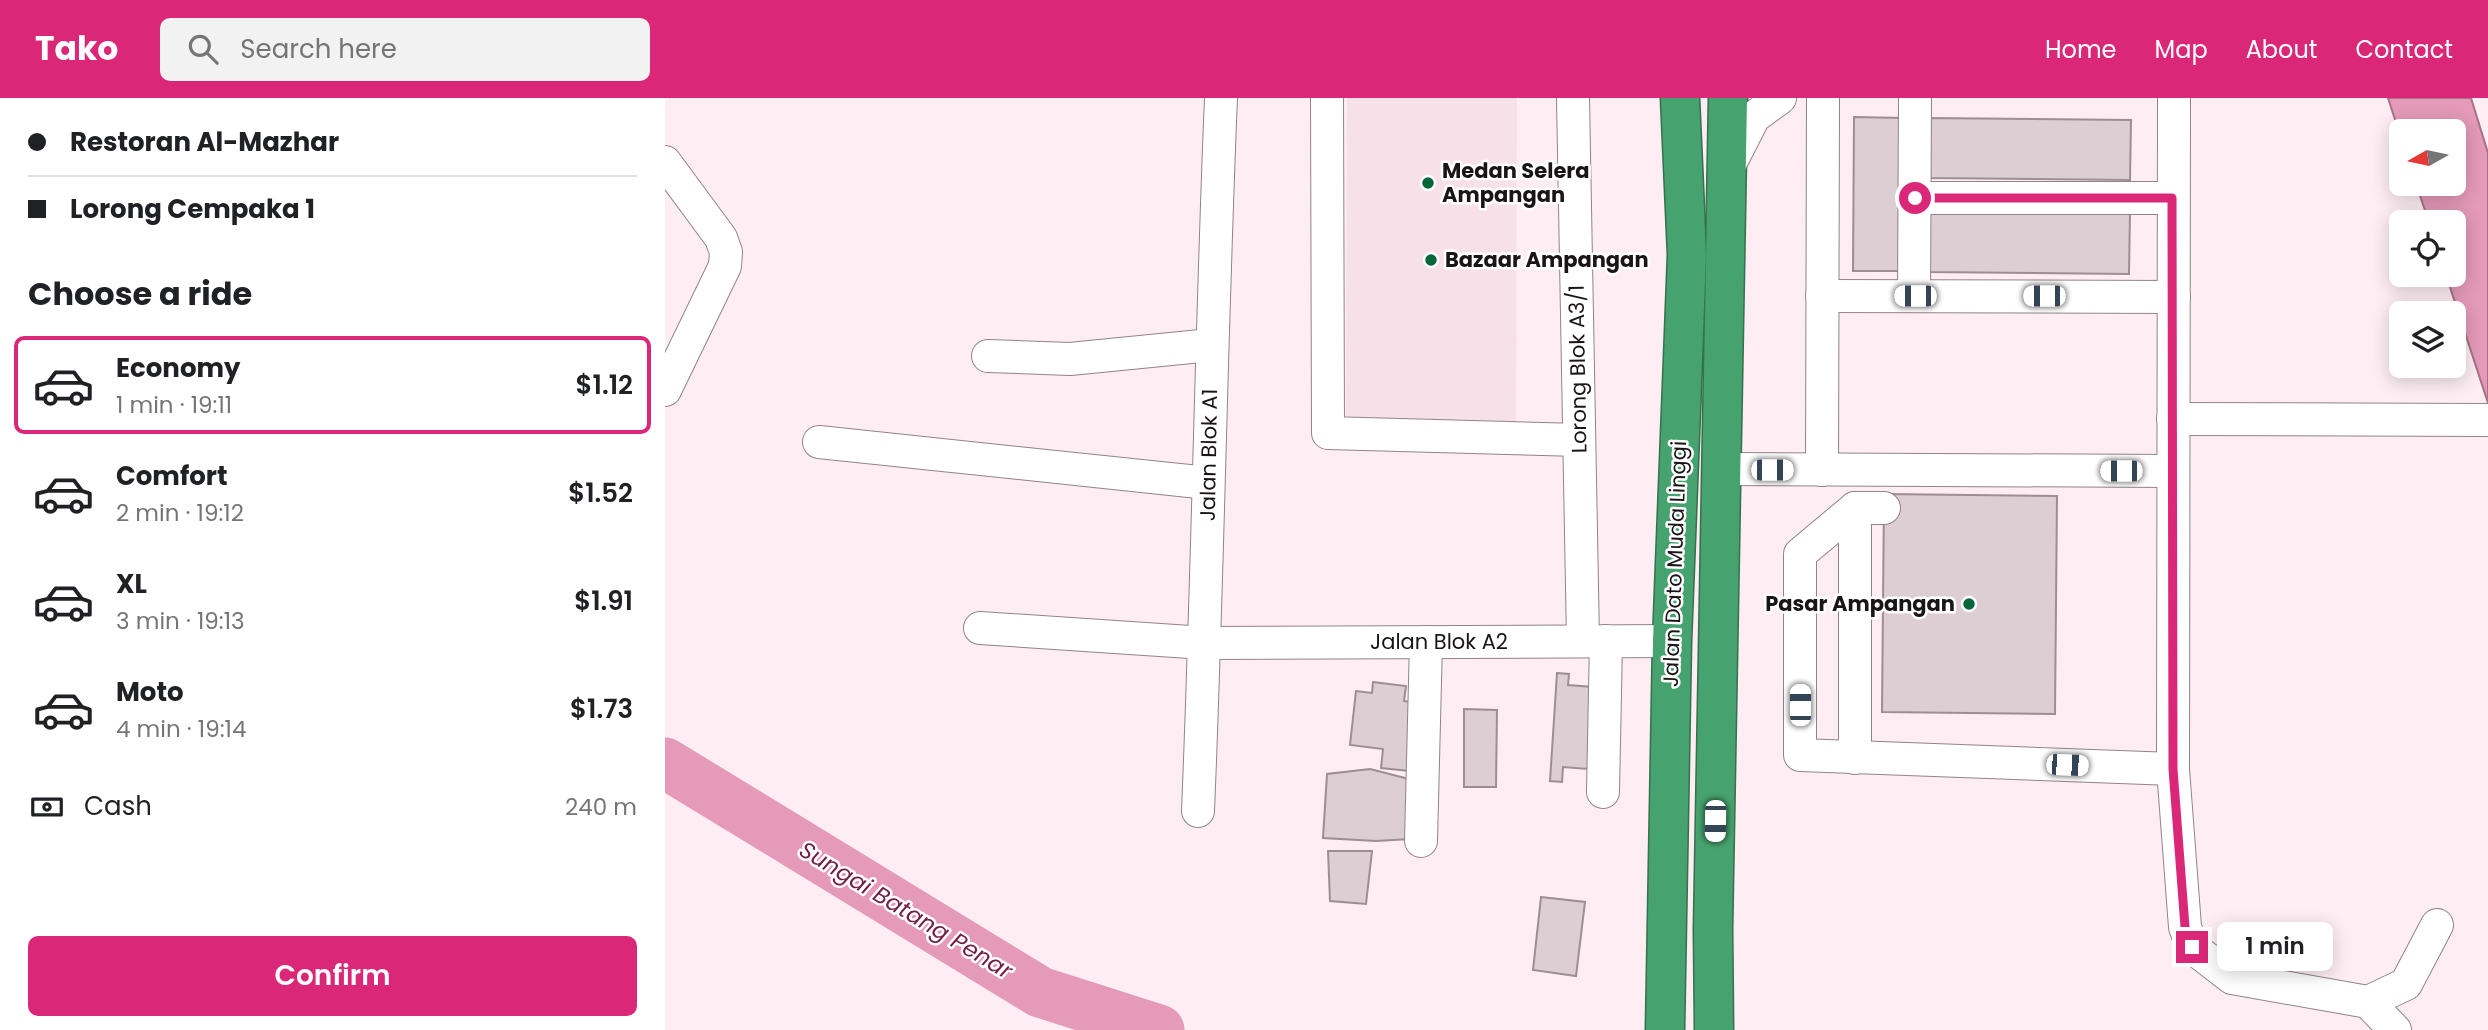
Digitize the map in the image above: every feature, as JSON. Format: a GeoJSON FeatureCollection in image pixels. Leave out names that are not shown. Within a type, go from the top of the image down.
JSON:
{"type":"FeatureCollection","features":[{"type":"Feature","properties":{"kind":"highway","name":"Jalan Dato Muda Linggi"},"geometry":{"type":"LineString","coordinates":[[1665,1030],[1672,641],[1686,255],[1680,98]]}},
{"type":"Feature","properties":{"kind":"highway","name":"Jalan Dato Muda Linggi"},"geometry":{"type":"LineString","coordinates":[[1714,1030],[1713,929],[1728,98]]}},
{"type":"Feature","properties":{"kind":"street","name":"Jalan Blok A1"},"geometry":{"type":"LineString","coordinates":[[1198,811],[1221,98]]}},
{"type":"Feature","properties":{"kind":"street"},"geometry":{"type":"LineString","coordinates":[[1327,98],[1328,433],[1579,440]]}},
{"type":"Feature","properties":{"kind":"street","name":"Lorong Blok A3/1"},"geometry":{"type":"LineString","coordinates":[[1573,98],[1579,440],[1595,641],[1603,792]]}},
{"type":"Feature","properties":{"kind":"street"},"geometry":{"type":"LineString","coordinates":[[1728,169],[1753,117],[1780,98]]}},
{"type":"Feature","properties":{"kind":"street"},"geometry":{"type":"LineString","coordinates":[[1822,470],[1823,98]]}},
{"type":"Feature","properties":{"kind":"street"},"geometry":{"type":"LineString","coordinates":[[1915,98],[1915,296]]}},
{"type":"Feature","properties":{"kind":"street"},"geometry":{"type":"LineString","coordinates":[[2174,98],[2173,769],[2185,927],[2192,947],[2232,978],[2368,1002],[2406,984],[2437,925]]}},
{"type":"Feature","properties":{"kind":"street"},"geometry":{"type":"LineString","coordinates":[[665,162],[721,238],[726,252],[725,266],[665,390]]}},
{"type":"Feature","properties":{"kind":"street"},"geometry":{"type":"LineString","coordinates":[[1915,198],[2172,198]]}},
{"type":"Feature","properties":{"kind":"street"},"geometry":{"type":"LineString","coordinates":[[1822,296],[2174,297]]}},
{"type":"Feature","properties":{"kind":"street"},"geometry":{"type":"LineString","coordinates":[[988,356],[1070,359],[1211,345]]}},
{"type":"Feature","properties":{"kind":"street"},"geometry":{"type":"LineString","coordinates":[[2173,419],[2480,421]]}},
{"type":"Feature","properties":{"kind":"street"},"geometry":{"type":"LineString","coordinates":[[819,442],[1208,483]]}},
{"type":"Feature","properties":{"kind":"street"},"geometry":{"type":"LineString","coordinates":[[1722,469],[2173,471]]}},
{"type":"Feature","properties":{"kind":"street"},"geometry":{"type":"LineString","coordinates":[[1800,554],[1869,508],[1855,553],[1856,758]]}},
{"type":"Feature","properties":{"kind":"street"},"geometry":{"type":"LineString","coordinates":[[1800,554],[1855,553]]}},
{"type":"Feature","properties":{"kind":"street"},"geometry":{"type":"LineString","coordinates":[[1800,554],[1800,755],[2173,769]]}},
{"type":"Feature","properties":{"kind":"street","name":"Jalan Blok A2"},"geometry":{"type":"LineString","coordinates":[[980,628],[1205,643],[1672,641]]}},
{"type":"Feature","properties":{"kind":"street"},"geometry":{"type":"LineString","coordinates":[[1421,841],[1426,642]]}},
{"type":"Feature","properties":{"kind":"street"},"geometry":{"type":"LineString","coordinates":[[2368,1002],[2395,1030]]}},
{"type":"Feature","properties":{"kind":"shaded area","name":"Bazaar Ampangan"},"geometry":{"type":"Polygon","coordinates":[[[1347,98],[1517,98],[1516,423],[1346,422],[1347,98]]]}},
{"type":"Feature","properties":{"kind":"shaded area"},"geometry":{"type":"Polygon","coordinates":[[[2388,98],[2471,98],[2488,153],[2488,403],[2466,336],[2466,301],[2455,301],[2450,287],[2466,287],[2466,210],[2425,210],[2420,196],[2466,196],[2466,119],[2395,119],[2388,98]]]}},
{"type":"Feature","properties":{"kind":"building"},"geometry":{"type":"Polygon","coordinates":[[[1854,117],[1904,118],[1903,271],[1853,271],[1854,117]]]}},
{"type":"Feature","properties":{"kind":"building"},"geometry":{"type":"Polygon","coordinates":[[[1928,118],[2131,120],[2130,180],[1928,178],[1928,118]]]}},
{"type":"Feature","properties":{"kind":"building"},"geometry":{"type":"Polygon","coordinates":[[[1927,211],[2130,213],[2129,274],[1927,272],[1927,211]]]}},
{"type":"Feature","properties":{"kind":"building","name":"Pasar Ampangan"},"geometry":{"type":"Polygon","coordinates":[[[1884,494],[2057,496],[2055,714],[1882,712],[1884,494]]]}},
{"type":"Feature","properties":{"kind":"building"},"geometry":{"type":"Polygon","coordinates":[[[1557,673],[1569,674],[1568,685],[1593,687],[1588,769],[1563,767],[1562,782],[1550,781],[1557,673]]]}},
{"type":"Feature","properties":{"kind":"building"},"geometry":{"type":"Polygon","coordinates":[[[1373,682],[1406,686],[1404,701],[1416,703],[1409,771],[1381,768],[1383,749],[1350,745],[1356,691],[1372,693],[1373,682]]]}},
{"type":"Feature","properties":{"kind":"building"},"geometry":{"type":"Polygon","coordinates":[[[1464,709],[1497,710],[1496,787],[1464,787],[1464,709]]]}},
{"type":"Feature","properties":{"kind":"building"},"geometry":{"type":"Polygon","coordinates":[[[1370,769],[1413,780],[1410,839],[1376,841],[1323,838],[1327,774],[1370,769]]]}},
{"type":"Feature","properties":{"kind":"building"},"geometry":{"type":"Polygon","coordinates":[[[1328,851],[1372,851],[1366,904],[1330,901],[1328,851]]]}},
{"type":"Feature","properties":{"kind":"building"},"geometry":{"type":"Polygon","coordinates":[[[1541,897],[1585,902],[1576,976],[1533,970],[1541,897]]]}},
{"type":"Feature","properties":{"kind":"waterway","name":"Sungai Batang Penar"},"geometry":{"type":"LineString","coordinates":[[665,763],[1040,992],[1159,1030]]}},
{"type":"Feature","properties":{"kind":"place","name":"Medan Selera Ampangan"},"geometry":{"type":"Point","coordinates":[1428,183]}},
{"type":"Feature","properties":{"kind":"place","name":"Bazaar Ampangan"},"geometry":{"type":"Point","coordinates":[1431,260]}},
{"type":"Feature","properties":{"kind":"place","name":"Pasar Ampangan"},"geometry":{"type":"Point","coordinates":[1969,604]}},
{"type":"Feature","properties":{"kind":"route"},"geometry":{"type":"LineString","coordinates":[[1915,198],[2172,198],[2173,769],[2185,927],[2192,947]]}}]}
